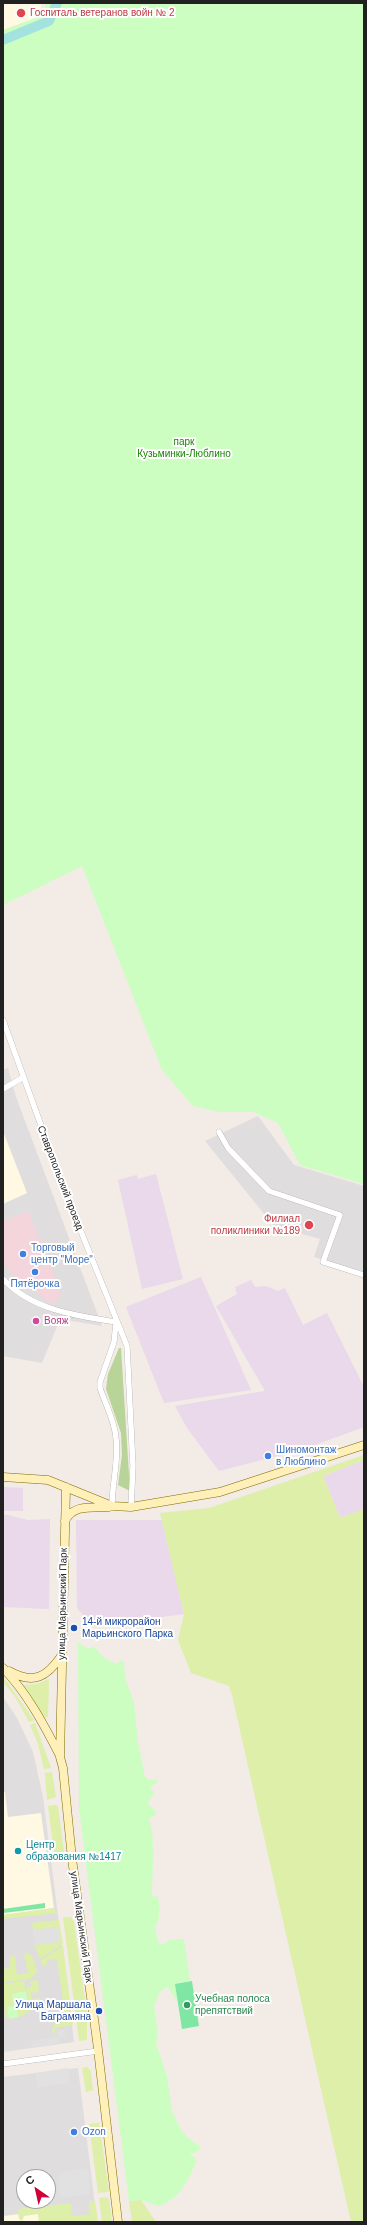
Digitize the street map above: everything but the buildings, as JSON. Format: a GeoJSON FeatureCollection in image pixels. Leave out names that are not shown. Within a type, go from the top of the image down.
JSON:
{"type":"FeatureCollection","features":[{"type":"Feature","properties":{"kind":"street","name":"Ставропольский проезд"},"geometry":{"type":"LineString","coordinates":[[3,1020],[22,1068],[22,1078],[116,1322],[127,1346],[132,1466],[131,1507]]}},
{"type":"Feature","properties":{"kind":"street"},"geometry":{"type":"LineString","coordinates":[[3,1089],[22,1078]]}},
{"type":"Feature","properties":{"kind":"street"},"geometry":{"type":"LineString","coordinates":[[219,1132],[228,1148],[269,1191],[340,1215],[323,1262],[364,1275]]}},
{"type":"Feature","properties":{"kind":"street"},"geometry":{"type":"LineString","coordinates":[[3,1279],[21,1294],[52,1310],[116,1322]]}},
{"type":"Feature","properties":{"kind":"street","name":"Ставропольский проезд"},"geometry":{"type":"LineString","coordinates":[[112,1506],[112,1487],[117,1455],[116,1439],[100,1388],[100,1382],[114,1342],[116,1322]]}},
{"type":"Feature","properties":{"kind":"street"},"geometry":{"type":"LineString","coordinates":[[64,1522],[68,1514],[75,1509],[112,1506],[131,1507],[220,1492],[364,1445]]}},
{"type":"Feature","properties":{"kind":"street"},"geometry":{"type":"LineString","coordinates":[[3,1477],[48,1480],[112,1506]]}},
{"type":"Feature","properties":{"kind":"street","name":"улица Марьинский Парк"},"geometry":{"type":"LineString","coordinates":[[66,1487],[64,1522],[60,1757],[98,2051],[118,2222]]}},
{"type":"Feature","properties":{"kind":"street"},"geometry":{"type":"LineString","coordinates":[[3,1668],[23,1678],[41,1677],[50,1670],[62,1654]]}},
{"type":"Feature","properties":{"kind":"street"},"geometry":{"type":"LineString","coordinates":[[3,1668],[18,1684],[37,1712],[60,1757]]}},
{"type":"Feature","properties":{"kind":"street"},"geometry":{"type":"LineString","coordinates":[[3,2064],[98,2051]]}},
{"type":"Feature","properties":{"kind":"shaded area","name":"Госпиталь ветеранов войн № 2"},"geometry":{"type":"Polygon","coordinates":[[[3,3],[41,3],[41,8],[36,18],[3,30],[3,3]]]}},
{"type":"Feature","properties":{"kind":"shaded area"},"geometry":{"type":"Polygon","coordinates":[[[8,1068],[16,1097],[102,1326],[60,1319],[42,1363],[3,1356],[3,1070],[8,1068]]]}},
{"type":"Feature","properties":{"kind":"shaded area"},"geometry":{"type":"Polygon","coordinates":[[[258,1116],[294,1165],[364,1186],[364,1272],[314,1257],[320,1239],[274,1226],[205,1141],[258,1116]]]}},
{"type":"Feature","properties":{"kind":"shaded area"},"geometry":{"type":"Polygon","coordinates":[[[3,1131],[27,1193],[3,1204],[3,1131]]]}},
{"type":"Feature","properties":{"kind":"shaded area"},"geometry":{"type":"Polygon","coordinates":[[[156,1174],[183,1279],[142,1289],[118,1180],[137,1175],[138,1179],[156,1174]]]}},
{"type":"Feature","properties":{"kind":"shaded area"},"geometry":{"type":"Polygon","coordinates":[[[28,1211],[57,1281],[60,1295],[55,1304],[47,1301],[9,1271],[3,1260],[3,1221],[28,1211]]]}},
{"type":"Feature","properties":{"kind":"shaded area"},"geometry":{"type":"Polygon","coordinates":[[[201,1277],[251,1390],[164,1403],[126,1307],[201,1277]]]}},
{"type":"Feature","properties":{"kind":"shaded area"},"geometry":{"type":"Polygon","coordinates":[[[251,1280],[255,1287],[266,1286],[278,1291],[285,1288],[303,1325],[327,1313],[364,1387],[364,1427],[304,1449],[219,1471],[187,1428],[175,1406],[265,1391],[216,1306],[237,1294],[235,1287],[251,1280]]]}},
{"type":"Feature","properties":{"kind":"shaded area"},"geometry":{"type":"Polygon","coordinates":[[[364,1460],[364,1509],[340,1518],[323,1476],[364,1460]]]}},
{"type":"Feature","properties":{"kind":"shaded area"},"geometry":{"type":"Polygon","coordinates":[[[3,1487],[23,1488],[23,1511],[3,1511],[3,1487]]]}},
{"type":"Feature","properties":{"kind":"shaded area"},"geometry":{"type":"Polygon","coordinates":[[[3,1514],[28,1520],[50,1519],[49,1609],[3,1607],[3,1514]]]}},
{"type":"Feature","properties":{"kind":"shaded area"},"geometry":{"type":"Polygon","coordinates":[[[76,1520],[162,1520],[184,1614],[93,1626],[77,1608],[76,1520]]]}},
{"type":"Feature","properties":{"kind":"shaded area"},"geometry":{"type":"Polygon","coordinates":[[[3,1697],[17,1718],[33,1752],[43,1797],[74,2042],[3,2052],[3,1697]]]}},
{"type":"Feature","properties":{"kind":"shaded area"},"geometry":{"type":"Polygon","coordinates":[[[3,1792],[5,1792],[8,1817],[41,1813],[54,1908],[3,1915],[3,1792]]]}},
{"type":"Feature","properties":{"kind":"shaded area"},"geometry":{"type":"Polygon","coordinates":[[[58,1927],[60,1942],[34,1945],[33,1930],[58,1927]]]}},
{"type":"Feature","properties":{"kind":"shaded area"},"geometry":{"type":"Polygon","coordinates":[[[65,2029],[67,2038],[59,2037],[60,2044],[32,2048],[31,2041],[58,2037],[58,2030],[65,2029]]]}},
{"type":"Feature","properties":{"kind":"shaded area"},"geometry":{"type":"Polygon","coordinates":[[[68,2068],[70,2083],[37,2088],[35,2073],[68,2068]]]}},
{"type":"Feature","properties":{"kind":"shaded area"},"geometry":{"type":"Polygon","coordinates":[[[78,2068],[97,2222],[3,2222],[3,2077],[78,2068]]]}},
{"type":"Feature","properties":{"kind":"shaded area"},"geometry":{"type":"Polygon","coordinates":[[[88,2168],[91,2194],[60,2198],[58,2177],[60,2177],[60,2172],[88,2168]]]}},
{"type":"Feature","properties":{"kind":"shaded area"},"geometry":{"type":"Polygon","coordinates":[[[45,2211],[56,2222],[3,2222],[3,2216],[45,2211]]]}},
{"type":"Feature","properties":{"kind":"green space","name":"парк Кузьминки-Люблино"},"geometry":{"type":"Polygon","coordinates":[[[45,3],[364,3],[364,1184],[300,1165],[278,1123],[254,1112],[220,1112],[193,1106],[162,1070],[82,866],[3,905],[3,30],[36,18],[46,10],[45,3]]]}},
{"type":"Feature","properties":{"kind":"green space"},"geometry":{"type":"Polygon","coordinates":[[[119,1348],[121,1348],[130,1491],[118,1485],[122,1455],[121,1433],[106,1389],[108,1374],[119,1348]]]}},
{"type":"Feature","properties":{"kind":"green space"},"geometry":{"type":"Polygon","coordinates":[[[364,1455],[364,1460],[323,1476],[340,1518],[364,1509],[364,2222],[351,2222],[232,1695],[229,1686],[191,1673],[178,1640],[184,1614],[160,1513],[209,1508],[364,1455]]]}},
{"type":"Feature","properties":{"kind":"green space"},"geometry":{"type":"Polygon","coordinates":[[[78,1642],[88,1649],[96,1649],[101,1655],[116,1664],[122,1660],[124,1662],[125,1678],[134,1702],[138,1742],[145,1777],[149,1780],[157,1780],[157,1783],[150,1786],[154,1794],[148,1802],[149,1806],[156,1812],[155,1816],[149,1818],[153,1846],[152,1895],[154,1897],[157,1895],[159,1902],[159,1915],[155,1926],[158,1942],[162,1945],[169,1940],[184,1939],[190,1981],[180,1983],[180,2001],[176,2000],[168,1987],[159,1993],[154,2007],[158,2032],[156,2043],[167,2076],[172,2111],[181,2130],[201,2149],[195,2153],[189,2153],[197,2160],[183,2188],[173,2198],[158,2206],[141,2200],[129,2201],[79,1809],[78,1642]]]}},
{"type":"Feature","properties":{"kind":"green space"},"geometry":{"type":"Polygon","coordinates":[[[5,1679],[34,1720],[29,1722],[16,1698],[3,1682],[5,1679]]]}},
{"type":"Feature","properties":{"kind":"green space"},"geometry":{"type":"Polygon","coordinates":[[[49,1679],[48,1717],[45,1718],[23,1685],[37,1684],[49,1679]]]}},
{"type":"Feature","properties":{"kind":"green space"},"geometry":{"type":"Polygon","coordinates":[[[35,1723],[51,1768],[44,1769],[38,1744],[30,1725],[35,1723]]]}},
{"type":"Feature","properties":{"kind":"green space"},"geometry":{"type":"Polygon","coordinates":[[[52,1772],[56,1797],[47,1800],[45,1773],[52,1772]]]}},
{"type":"Feature","properties":{"kind":"green space"},"geometry":{"type":"Polygon","coordinates":[[[48,1806],[58,1806],[65,1859],[55,1860],[48,1806]]]}},
{"type":"Feature","properties":{"kind":"green space"},"geometry":{"type":"Polygon","coordinates":[[[45,1903],[45,1908],[3,1913],[3,1909],[45,1903]]]}},
{"type":"Feature","properties":{"kind":"green space"},"geometry":{"type":"Polygon","coordinates":[[[54,1908],[57,1913],[3,1919],[3,1915],[54,1908]]]}},
{"type":"Feature","properties":{"kind":"green space"},"geometry":{"type":"Polygon","coordinates":[[[63,1917],[71,1917],[74,1922],[87,2015],[87,2040],[79,2041],[63,1917]]]}},
{"type":"Feature","properties":{"kind":"green space"},"geometry":{"type":"Polygon","coordinates":[[[59,1920],[63,1944],[40,1959],[34,1945],[59,1942],[58,1927],[33,1930],[32,1923],[59,1920]]]}},
{"type":"Feature","properties":{"kind":"green space"},"geometry":{"type":"Polygon","coordinates":[[[63,1946],[73,2025],[55,2028],[55,2033],[53,2034],[52,2028],[54,2027],[54,2024],[61,2023],[60,2017],[63,2016],[64,2010],[57,1959],[47,1960],[47,1964],[42,1966],[41,1960],[63,1946]]]}},
{"type":"Feature","properties":{"kind":"green space"},"geometry":{"type":"Polygon","coordinates":[[[24,1954],[30,1954],[34,1960],[37,1972],[31,1979],[3,1983],[3,1969],[10,1968],[9,1958],[15,1955],[17,1975],[28,1973],[24,1954]]]}},
{"type":"Feature","properties":{"kind":"green space"},"geometry":{"type":"Polygon","coordinates":[[[38,1980],[39,1992],[31,1993],[31,1999],[40,1998],[41,2001],[28,2003],[26,1988],[31,1987],[30,1981],[38,1980]]]}},
{"type":"Feature","properties":{"kind":"green space"},"geometry":{"type":"Polygon","coordinates":[[[24,1981],[26,1992],[14,2006],[7,2007],[9,2017],[5,2018],[3,1984],[24,1981]]]}},
{"type":"Feature","properties":{"kind":"green space","name":"Учебная полоса препятствий"},"geometry":{"type":"Polygon","coordinates":[[[192,1981],[199,2026],[182,2029],[175,1984],[192,1981]]]}},
{"type":"Feature","properties":{"kind":"green space"},"geometry":{"type":"Polygon","coordinates":[[[26,1991],[28,2004],[16,2006],[18,2017],[9,2019],[7,2007],[14,2006],[12,1994],[26,1991]]]}},
{"type":"Feature","properties":{"kind":"green space"},"geometry":{"type":"Polygon","coordinates":[[[43,2002],[41,2006],[30,2009],[23,2016],[17,2017],[16,2006],[43,2002]]]}},
{"type":"Feature","properties":{"kind":"green space"},"geometry":{"type":"Polygon","coordinates":[[[87,2067],[91,2071],[93,2090],[86,2092],[82,2068],[87,2067]]]}},
{"type":"Feature","properties":{"kind":"green space"},"geometry":{"type":"Polygon","coordinates":[[[99,2123],[109,2191],[98,2193],[89,2124],[99,2123]]]}},
{"type":"Feature","properties":{"kind":"green space"},"geometry":{"type":"Polygon","coordinates":[[[106,2197],[109,2199],[112,2222],[102,2222],[99,2198],[106,2197]]]}},
{"type":"Feature","properties":{"kind":"green space"},"geometry":{"type":"Polygon","coordinates":[[[141,2200],[156,2222],[149,2222],[147,2220],[143,2222],[132,2222],[129,2201],[141,2200]]]}},
{"type":"Feature","properties":{"kind":"green space"},"geometry":{"type":"Polygon","coordinates":[[[89,2201],[95,2201],[98,2222],[39,2222],[38,2214],[24,2216],[22,2221],[19,2219],[18,2209],[56,2209],[56,2205],[71,2203],[72,2216],[90,2214],[89,2201]]]}},
{"type":"Feature","properties":{"kind":"waterway"},"geometry":{"type":"LineString","coordinates":[[3,40],[49,21],[57,3]]}},
{"type":"Feature","properties":{"kind":"place","name":"Госпиталь ветеранов войн № 2"},"geometry":{"type":"Point","coordinates":[21,13]}},
{"type":"Feature","properties":{"kind":"place","name":"Филиал поликлиники №189"},"geometry":{"type":"Point","coordinates":[309,1225]}},
{"type":"Feature","properties":{"kind":"place","name":"Торговый центр \"Море\""},"geometry":{"type":"Point","coordinates":[23,1254]}},
{"type":"Feature","properties":{"kind":"place","name":"Пятёрочка"},"geometry":{"type":"Point","coordinates":[35,1272]}},
{"type":"Feature","properties":{"kind":"place","name":"Вояж"},"geometry":{"type":"Point","coordinates":[36,1321]}},
{"type":"Feature","properties":{"kind":"place","name":"Шиномонтаж в Люблино"},"geometry":{"type":"Point","coordinates":[268,1456]}},
{"type":"Feature","properties":{"kind":"place","name":"14-й микрорайон Марьинского Парка"},"geometry":{"type":"Point","coordinates":[74,1628]}},
{"type":"Feature","properties":{"kind":"place","name":"Центр образования №1417"},"geometry":{"type":"Point","coordinates":[18,1851]}},
{"type":"Feature","properties":{"kind":"place","name":"Учебная полоса препятствий"},"geometry":{"type":"Point","coordinates":[187,2005]}},
{"type":"Feature","properties":{"kind":"place","name":"Улица Маршала Баграмяна"},"geometry":{"type":"Point","coordinates":[99,2011]}},
{"type":"Feature","properties":{"kind":"place","name":"Ozon"},"geometry":{"type":"Point","coordinates":[74,2132]}}]}
